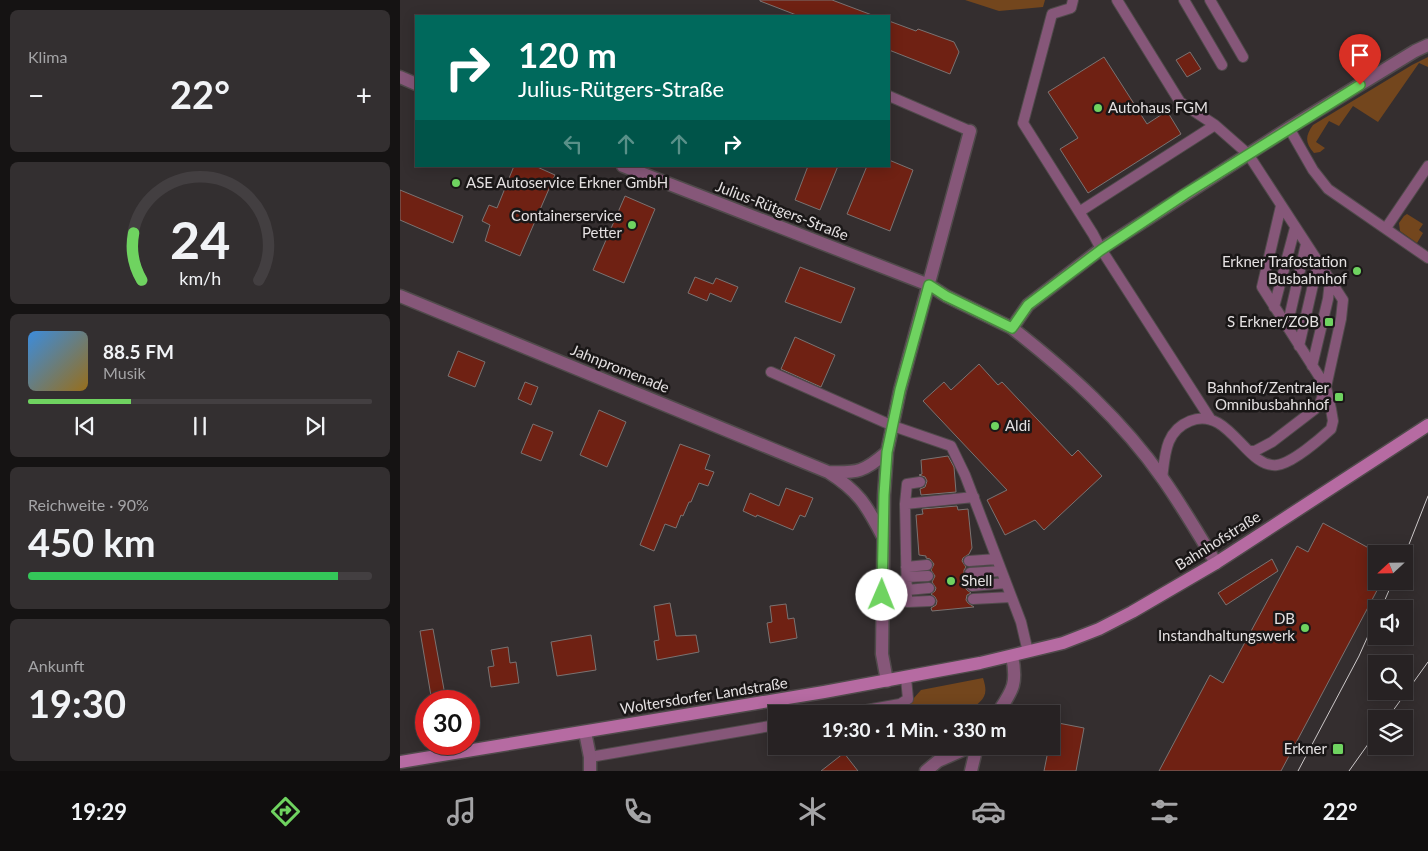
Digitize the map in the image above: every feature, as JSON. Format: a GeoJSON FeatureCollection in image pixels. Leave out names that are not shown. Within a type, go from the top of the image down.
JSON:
{"type":"FeatureCollection","features":[{"type":"Feature","properties":{"kind":"main road","name":"Bahnhofstraße"},"geometry":{"type":"LineString","coordinates":[[1012,656],[1064,643],[1099,629],[1132,612],[1216,563],[1428,426]]}},
{"type":"Feature","properties":{"kind":"main road","name":"Woltersdorfer Landstraße"},"geometry":{"type":"LineString","coordinates":[[400,762],[906,678],[1012,656]]}},
{"type":"Feature","properties":{"kind":"street"},"geometry":{"type":"LineString","coordinates":[[1012,328],[1028,305],[1101,250],[1289,128],[1415,51],[1428,46]]}},
{"type":"Feature","properties":{"kind":"street"},"geometry":{"type":"LineString","coordinates":[[400,77],[415,84]]}},
{"type":"Feature","properties":{"kind":"street"},"geometry":{"type":"LineString","coordinates":[[886,681],[882,654],[882,595],[887,452],[900,390],[970,131]]}},
{"type":"Feature","properties":{"kind":"street","name":"Julius-Rütgers-Straße"},"geometry":{"type":"LineString","coordinates":[[626,167],[929,285],[946,296],[1012,328],[1072,377],[1118,425],[1162,478],[1216,563]]}},
{"type":"Feature","properties":{"kind":"street","name":"Jahnpromenade"},"geometry":{"type":"LineString","coordinates":[[400,296],[828,472],[848,485],[868,508],[883,536]]}},
{"type":"Feature","properties":{"kind":"street","name":"Jahnpromenade"},"geometry":{"type":"LineString","coordinates":[[828,472],[852,473],[871,466],[887,452]]}},
{"type":"Feature","properties":{"kind":"street"},"geometry":{"type":"LineString","coordinates":[[1003,705],[1013,690],[1015,671],[1012,656]]}},
{"type":"Feature","properties":{"kind":"street"},"geometry":{"type":"LineString","coordinates":[[585,732],[590,757],[590,771]]}},
{"type":"Feature","properties":{"kind":"street"},"geometry":{"type":"LineString","coordinates":[[926,771],[938,761],[952,755]]}},
{"type":"Feature","properties":{"kind":"street"},"geometry":{"type":"LineString","coordinates":[[971,771],[975,755]]}},
{"type":"Feature","properties":{"kind":"lane"},"geometry":{"type":"LineString","coordinates":[[1073,0],[1071,8],[1052,14],[1023,123],[1101,250],[1211,420]]}},
{"type":"Feature","properties":{"kind":"lane"},"geometry":{"type":"LineString","coordinates":[[1117,0],[1180,102],[1215,125],[1248,154],[1343,300],[1341,319],[1326,387],[1319,406],[1264,447],[1249,451]]}},
{"type":"Feature","properties":{"kind":"lane"},"geometry":{"type":"LineString","coordinates":[[1184,0],[1222,65]]}},
{"type":"Feature","properties":{"kind":"lane"},"geometry":{"type":"LineString","coordinates":[[1210,0],[1243,57]]}},
{"type":"Feature","properties":{"kind":"lane"},"geometry":{"type":"LineString","coordinates":[[890,96],[970,131]]}},
{"type":"Feature","properties":{"kind":"lane"},"geometry":{"type":"LineString","coordinates":[[1079,212],[1215,125]]}},
{"type":"Feature","properties":{"kind":"lane"},"geometry":{"type":"LineString","coordinates":[[1289,128],[1313,170],[1328,189],[1428,258]]}},
{"type":"Feature","properties":{"kind":"lane"},"geometry":{"type":"LineString","coordinates":[[1386,228],[1428,166]]}},
{"type":"Feature","properties":{"kind":"lane"},"geometry":{"type":"LineString","coordinates":[[1162,478],[1165,453],[1172,434],[1180,425],[1195,419],[1211,420],[1223,425],[1262,461],[1276,465],[1287,462],[1331,429],[1333,421],[1326,387],[1262,287],[1281,206]]}},
{"type":"Feature","properties":{"kind":"lane"},"geometry":{"type":"LineString","coordinates":[[1274,307],[1295,228]]}},
{"type":"Feature","properties":{"kind":"lane"},"geometry":{"type":"LineString","coordinates":[[1287,326],[1306,244]]}},
{"type":"Feature","properties":{"kind":"lane"},"geometry":{"type":"LineString","coordinates":[[1299,346],[1318,263]]}},
{"type":"Feature","properties":{"kind":"lane"},"geometry":{"type":"LineString","coordinates":[[1312,366],[1328,299],[1330,281]]}},
{"type":"Feature","properties":{"kind":"lane"},"geometry":{"type":"LineString","coordinates":[[771,372],[893,426],[951,446],[966,476],[1021,622],[1028,652]]}},
{"type":"Feature","properties":{"kind":"lane"},"geometry":{"type":"LineString","coordinates":[[954,478],[966,476]]}},
{"type":"Feature","properties":{"kind":"lane"},"geometry":{"type":"LineString","coordinates":[[920,482],[907,484],[905,504],[907,602],[930,601]]}},
{"type":"Feature","properties":{"kind":"lane"},"geometry":{"type":"LineString","coordinates":[[905,504],[974,497]]}},
{"type":"Feature","properties":{"kind":"lane"},"geometry":{"type":"LineString","coordinates":[[969,562],[997,559]]}},
{"type":"Feature","properties":{"kind":"lane"},"geometry":{"type":"LineString","coordinates":[[906,572],[927,565]]}},
{"type":"Feature","properties":{"kind":"lane"},"geometry":{"type":"LineString","coordinates":[[970,573],[1001,571]]}},
{"type":"Feature","properties":{"kind":"lane"},"geometry":{"type":"LineString","coordinates":[[906,572],[928,576]]}},
{"type":"Feature","properties":{"kind":"lane"},"geometry":{"type":"LineString","coordinates":[[972,586],[1006,583]]}},
{"type":"Feature","properties":{"kind":"lane"},"geometry":{"type":"LineString","coordinates":[[882,595],[907,593],[929,588]]}},
{"type":"Feature","properties":{"kind":"lane"},"geometry":{"type":"LineString","coordinates":[[973,599],[1011,597]]}},
{"type":"Feature","properties":{"kind":"lane"},"geometry":{"type":"LineString","coordinates":[[894,705],[908,699],[906,678]]}},
{"type":"Feature","properties":{"kind":"lane"},"geometry":{"type":"LineString","coordinates":[[590,757],[768,726]]}},
{"type":"Feature","properties":{"kind":"shaded area"},"geometry":{"type":"Polygon","coordinates":[[[965,0],[1045,0],[1043,7],[999,11],[965,0]]]}},
{"type":"Feature","properties":{"kind":"shaded area"},"geometry":{"type":"Polygon","coordinates":[[[1428,57],[1428,67],[1419,63],[1378,122],[1353,106],[1339,126],[1329,121],[1316,142],[1325,148],[1320,152],[1314,153],[1307,139],[1313,125],[1428,57]]]}},
{"type":"Feature","properties":{"kind":"shaded area"},"geometry":{"type":"Polygon","coordinates":[[[1407,214],[1423,224],[1419,230],[1423,233],[1417,243],[1400,231],[1399,223],[1407,214]]]}},
{"type":"Feature","properties":{"kind":"shaded area"},"geometry":{"type":"Polygon","coordinates":[[[983,678],[985,695],[976,705],[908,705],[921,690],[983,678]]]}},
{"type":"Feature","properties":{"kind":"building"},"geometry":{"type":"Polygon","coordinates":[[[832,0],[872,15],[796,15],[760,1],[832,0]]]}},
{"type":"Feature","properties":{"kind":"building"},"geometry":{"type":"Polygon","coordinates":[[[890,21],[954,42],[959,52],[950,74],[890,50],[890,21]]]}},
{"type":"Feature","properties":{"kind":"building"},"geometry":{"type":"Polygon","coordinates":[[[1190,52],[1201,69],[1187,77],[1176,60],[1190,52]]]}},
{"type":"Feature","properties":{"kind":"building","name":"Autohaus FGM"},"geometry":{"type":"Polygon","coordinates":[[[1104,57],[1147,124],[1167,111],[1181,134],[1088,193],[1060,149],[1078,138],[1048,92],[1104,57]]]}},
{"type":"Feature","properties":{"kind":"building"},"geometry":{"type":"Polygon","coordinates":[[[890,160],[913,170],[890,231],[847,214],[867,167],[890,167],[890,160]]]}},
{"type":"Feature","properties":{"kind":"building"},"geometry":{"type":"Polygon","coordinates":[[[514,167],[537,167],[555,175],[520,256],[485,241],[490,225],[482,221],[489,205],[497,208],[514,167]]]}},
{"type":"Feature","properties":{"kind":"building"},"geometry":{"type":"Polygon","coordinates":[[[808,167],[838,167],[820,210],[795,200],[808,167]]]}},
{"type":"Feature","properties":{"kind":"building"},"geometry":{"type":"Polygon","coordinates":[[[400,190],[463,216],[453,243],[400,220],[400,190]]]}},
{"type":"Feature","properties":{"kind":"building"},"geometry":{"type":"Polygon","coordinates":[[[625,196],[655,209],[624,283],[593,270],[625,196]]]}},
{"type":"Feature","properties":{"kind":"building"},"geometry":{"type":"Polygon","coordinates":[[[800,267],[855,288],[841,323],[785,302],[800,267]]]}},
{"type":"Feature","properties":{"kind":"building"},"geometry":{"type":"Polygon","coordinates":[[[695,277],[713,284],[716,278],[738,287],[731,302],[710,293],[707,301],[688,293],[695,277]]]}},
{"type":"Feature","properties":{"kind":"building"},"geometry":{"type":"Polygon","coordinates":[[[795,337],[835,355],[821,387],[781,369],[795,337]]]}},
{"type":"Feature","properties":{"kind":"building"},"geometry":{"type":"Polygon","coordinates":[[[458,351],[485,362],[475,387],[448,376],[458,351]]]}},
{"type":"Feature","properties":{"kind":"building","name":"Aldi"},"geometry":{"type":"Polygon","coordinates":[[[979,364],[998,385],[1002,382],[1072,456],[1078,450],[1102,476],[1044,530],[1035,520],[1005,535],[987,500],[1007,490],[923,401],[944,382],[951,390],[979,364]]]}},
{"type":"Feature","properties":{"kind":"building"},"geometry":{"type":"Polygon","coordinates":[[[525,382],[538,387],[531,405],[518,399],[525,382]]]}},
{"type":"Feature","properties":{"kind":"building"},"geometry":{"type":"Polygon","coordinates":[[[599,410],[626,422],[607,467],[580,455],[599,410]]]}},
{"type":"Feature","properties":{"kind":"building"},"geometry":{"type":"Polygon","coordinates":[[[533,424],[553,432],[541,461],[521,453],[533,424]]]}},
{"type":"Feature","properties":{"kind":"building"},"geometry":{"type":"Polygon","coordinates":[[[680,444],[710,455],[705,469],[714,472],[708,486],[699,483],[691,502],[689,502],[683,516],[681,515],[676,528],[665,524],[654,551],[640,545],[680,444]]]}},
{"type":"Feature","properties":{"kind":"building"},"geometry":{"type":"Polygon","coordinates":[[[948,456],[954,467],[956,492],[921,495],[920,489],[925,487],[927,481],[925,477],[919,475],[922,474],[921,460],[948,456]]]}},
{"type":"Feature","properties":{"kind":"building"},"geometry":{"type":"Polygon","coordinates":[[[786,488],[813,498],[805,517],[800,515],[793,530],[743,511],[750,493],[779,506],[786,488]]]}},
{"type":"Feature","properties":{"kind":"building"},"geometry":{"type":"Polygon","coordinates":[[[957,506],[958,510],[968,509],[972,548],[962,561],[966,567],[964,576],[970,580],[966,583],[965,587],[971,593],[967,595],[966,600],[974,607],[932,611],[931,608],[936,605],[937,601],[931,594],[936,588],[932,582],[935,576],[931,570],[934,564],[926,556],[919,555],[916,515],[923,514],[922,509],[957,506]]]}},
{"type":"Feature","properties":{"kind":"building","name":"DB Instandhaltungswerk"},"geometry":{"type":"Polygon","coordinates":[[[1323,523],[1368,548],[1368,590],[1377,590],[1372,600],[1368,600],[1368,607],[1281,771],[1159,771],[1210,675],[1223,683],[1297,546],[1308,552],[1323,523]]]}},
{"type":"Feature","properties":{"kind":"building"},"geometry":{"type":"Polygon","coordinates":[[[1272,559],[1278,571],[1226,605],[1218,593],[1272,559]]]}},
{"type":"Feature","properties":{"kind":"building"},"geometry":{"type":"Polygon","coordinates":[[[670,603],[676,636],[696,635],[699,652],[657,660],[654,641],[659,640],[654,606],[670,603]]]}},
{"type":"Feature","properties":{"kind":"building"},"geometry":{"type":"Polygon","coordinates":[[[786,604],[788,619],[794,618],[797,638],[770,643],[767,623],[772,622],[770,606],[786,604]]]}},
{"type":"Feature","properties":{"kind":"building"},"geometry":{"type":"Polygon","coordinates":[[[433,629],[444,690],[430,690],[420,631],[433,629]]]}},
{"type":"Feature","properties":{"kind":"building"},"geometry":{"type":"Polygon","coordinates":[[[591,635],[596,670],[557,676],[551,642],[591,635]]]}},
{"type":"Feature","properties":{"kind":"building"},"geometry":{"type":"Polygon","coordinates":[[[508,647],[510,663],[516,662],[519,683],[491,687],[488,667],[494,666],[491,650],[508,647]]]}},
{"type":"Feature","properties":{"kind":"building"},"geometry":{"type":"Polygon","coordinates":[[[1060,723],[1084,728],[1076,771],[1044,771],[1047,755],[1060,755],[1060,723]]]}},
{"type":"Feature","properties":{"kind":"building"},"geometry":{"type":"Polygon","coordinates":[[[841,755],[846,755],[858,771],[821,771],[841,755]]]}},
{"type":"Feature","properties":{"kind":"tram line"},"geometry":{"type":"LineString","coordinates":[[1409,545],[1428,496]]}},
{"type":"Feature","properties":{"kind":"tram line"},"geometry":{"type":"LineString","coordinates":[[1385,600],[1389,590]]}},
{"type":"Feature","properties":{"kind":"tram line"},"geometry":{"type":"LineString","coordinates":[[1298,771],[1368,636]]}},
{"type":"Feature","properties":{"kind":"tram line"},"geometry":{"type":"LineString","coordinates":[[1393,710],[1428,662]]}},
{"type":"Feature","properties":{"kind":"tram line"},"geometry":{"type":"LineString","coordinates":[[1349,771],[1368,744]]}},
{"type":"Feature","properties":{"kind":"place","name":"Autohaus FGM"},"geometry":{"type":"Point","coordinates":[1098,108]}},
{"type":"Feature","properties":{"kind":"place","name":"ASE Autoservice Erkner GmbH"},"geometry":{"type":"Point","coordinates":[456,183]}},
{"type":"Feature","properties":{"kind":"place","name":"Containerservice Petter"},"geometry":{"type":"Point","coordinates":[632,225]}},
{"type":"Feature","properties":{"kind":"place","name":"Erkner Trafostation Busbahnhof"},"geometry":{"type":"Point","coordinates":[1357,271]}},
{"type":"Feature","properties":{"kind":"place","name":"S Erkner/ZOB"},"geometry":{"type":"Point","coordinates":[1329,322]}},
{"type":"Feature","properties":{"kind":"place","name":"Bahnhof/Zentraler Omnibusbahnhof"},"geometry":{"type":"Point","coordinates":[1339,397]}},
{"type":"Feature","properties":{"kind":"place","name":"Aldi"},"geometry":{"type":"Point","coordinates":[995,426]}},
{"type":"Feature","properties":{"kind":"place","name":"Shell"},"geometry":{"type":"Point","coordinates":[951,581]}},
{"type":"Feature","properties":{"kind":"place","name":"DB Instandhaltungswerk"},"geometry":{"type":"Point","coordinates":[1305,628]}},
{"type":"Feature","properties":{"kind":"place","name":"Erkner"},"geometry":{"type":"Point","coordinates":[1338,749]}},
{"type":"Feature","properties":{"kind":"route"},"geometry":{"type":"LineString","coordinates":[[882,595],[887,452],[900,390],[929,285],[946,296],[1012,328],[1028,305],[1101,250],[1185,194],[1360,85]]}}]}
